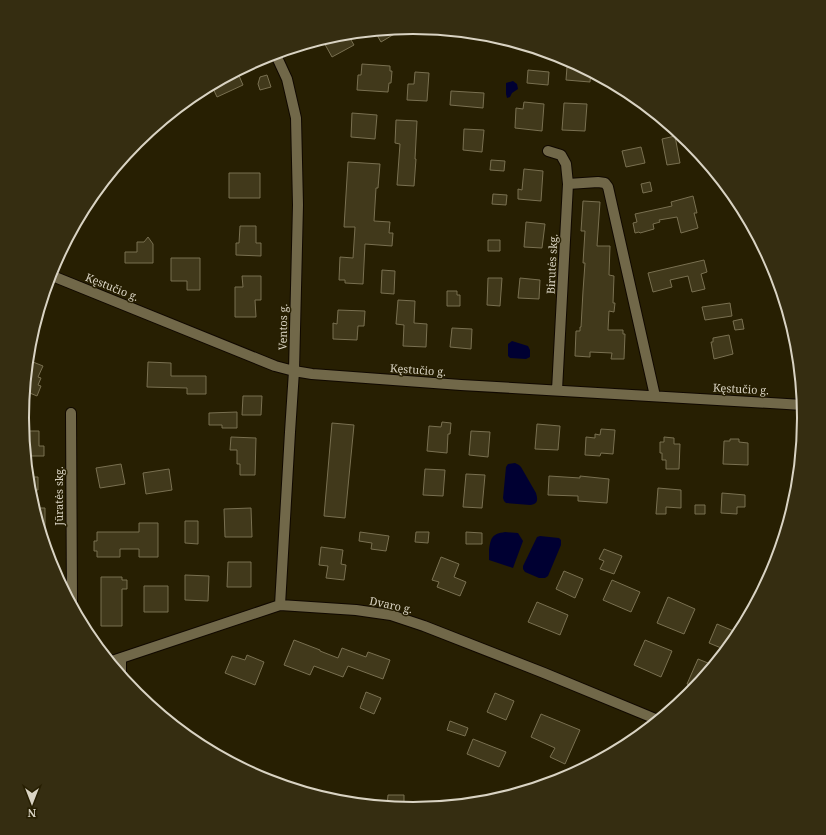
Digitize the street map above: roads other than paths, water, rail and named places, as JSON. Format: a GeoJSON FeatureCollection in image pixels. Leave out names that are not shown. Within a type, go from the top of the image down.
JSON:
{"type":"FeatureCollection","features":[{"type":"Feature","properties":{"kind":"street","name":"Ventos g."},"geometry":{"type":"LineString","coordinates":[[278,59],[287,79],[296,118],[298,205],[294,371],[280,605]]}},
{"type":"Feature","properties":{"kind":"street","name":"Birutės skg."},"geometry":{"type":"LineString","coordinates":[[548,151],[561,155],[566,164],[568,184],[557,390]]}},
{"type":"Feature","properties":{"kind":"street"},"geometry":{"type":"LineString","coordinates":[[568,184],[598,182],[605,183],[608,188],[655,396]]}},
{"type":"Feature","properties":{"kind":"street","name":"Kęstučio g."},"geometry":{"type":"LineString","coordinates":[[56,277],[275,366],[294,371],[312,374],[453,384],[796,405]]}},
{"type":"Feature","properties":{"kind":"street","name":"Jūratės skg."},"geometry":{"type":"LineString","coordinates":[[71,413],[72,593]]}},
{"type":"Feature","properties":{"kind":"street","name":"Dvaro g."},"geometry":{"type":"LineString","coordinates":[[115,660],[280,605],[356,610],[391,615],[431,628],[652,718]]}},
{"type":"Feature","properties":{"kind":"street"},"geometry":{"type":"LineString","coordinates":[[121,658],[121,667]]}}]}
